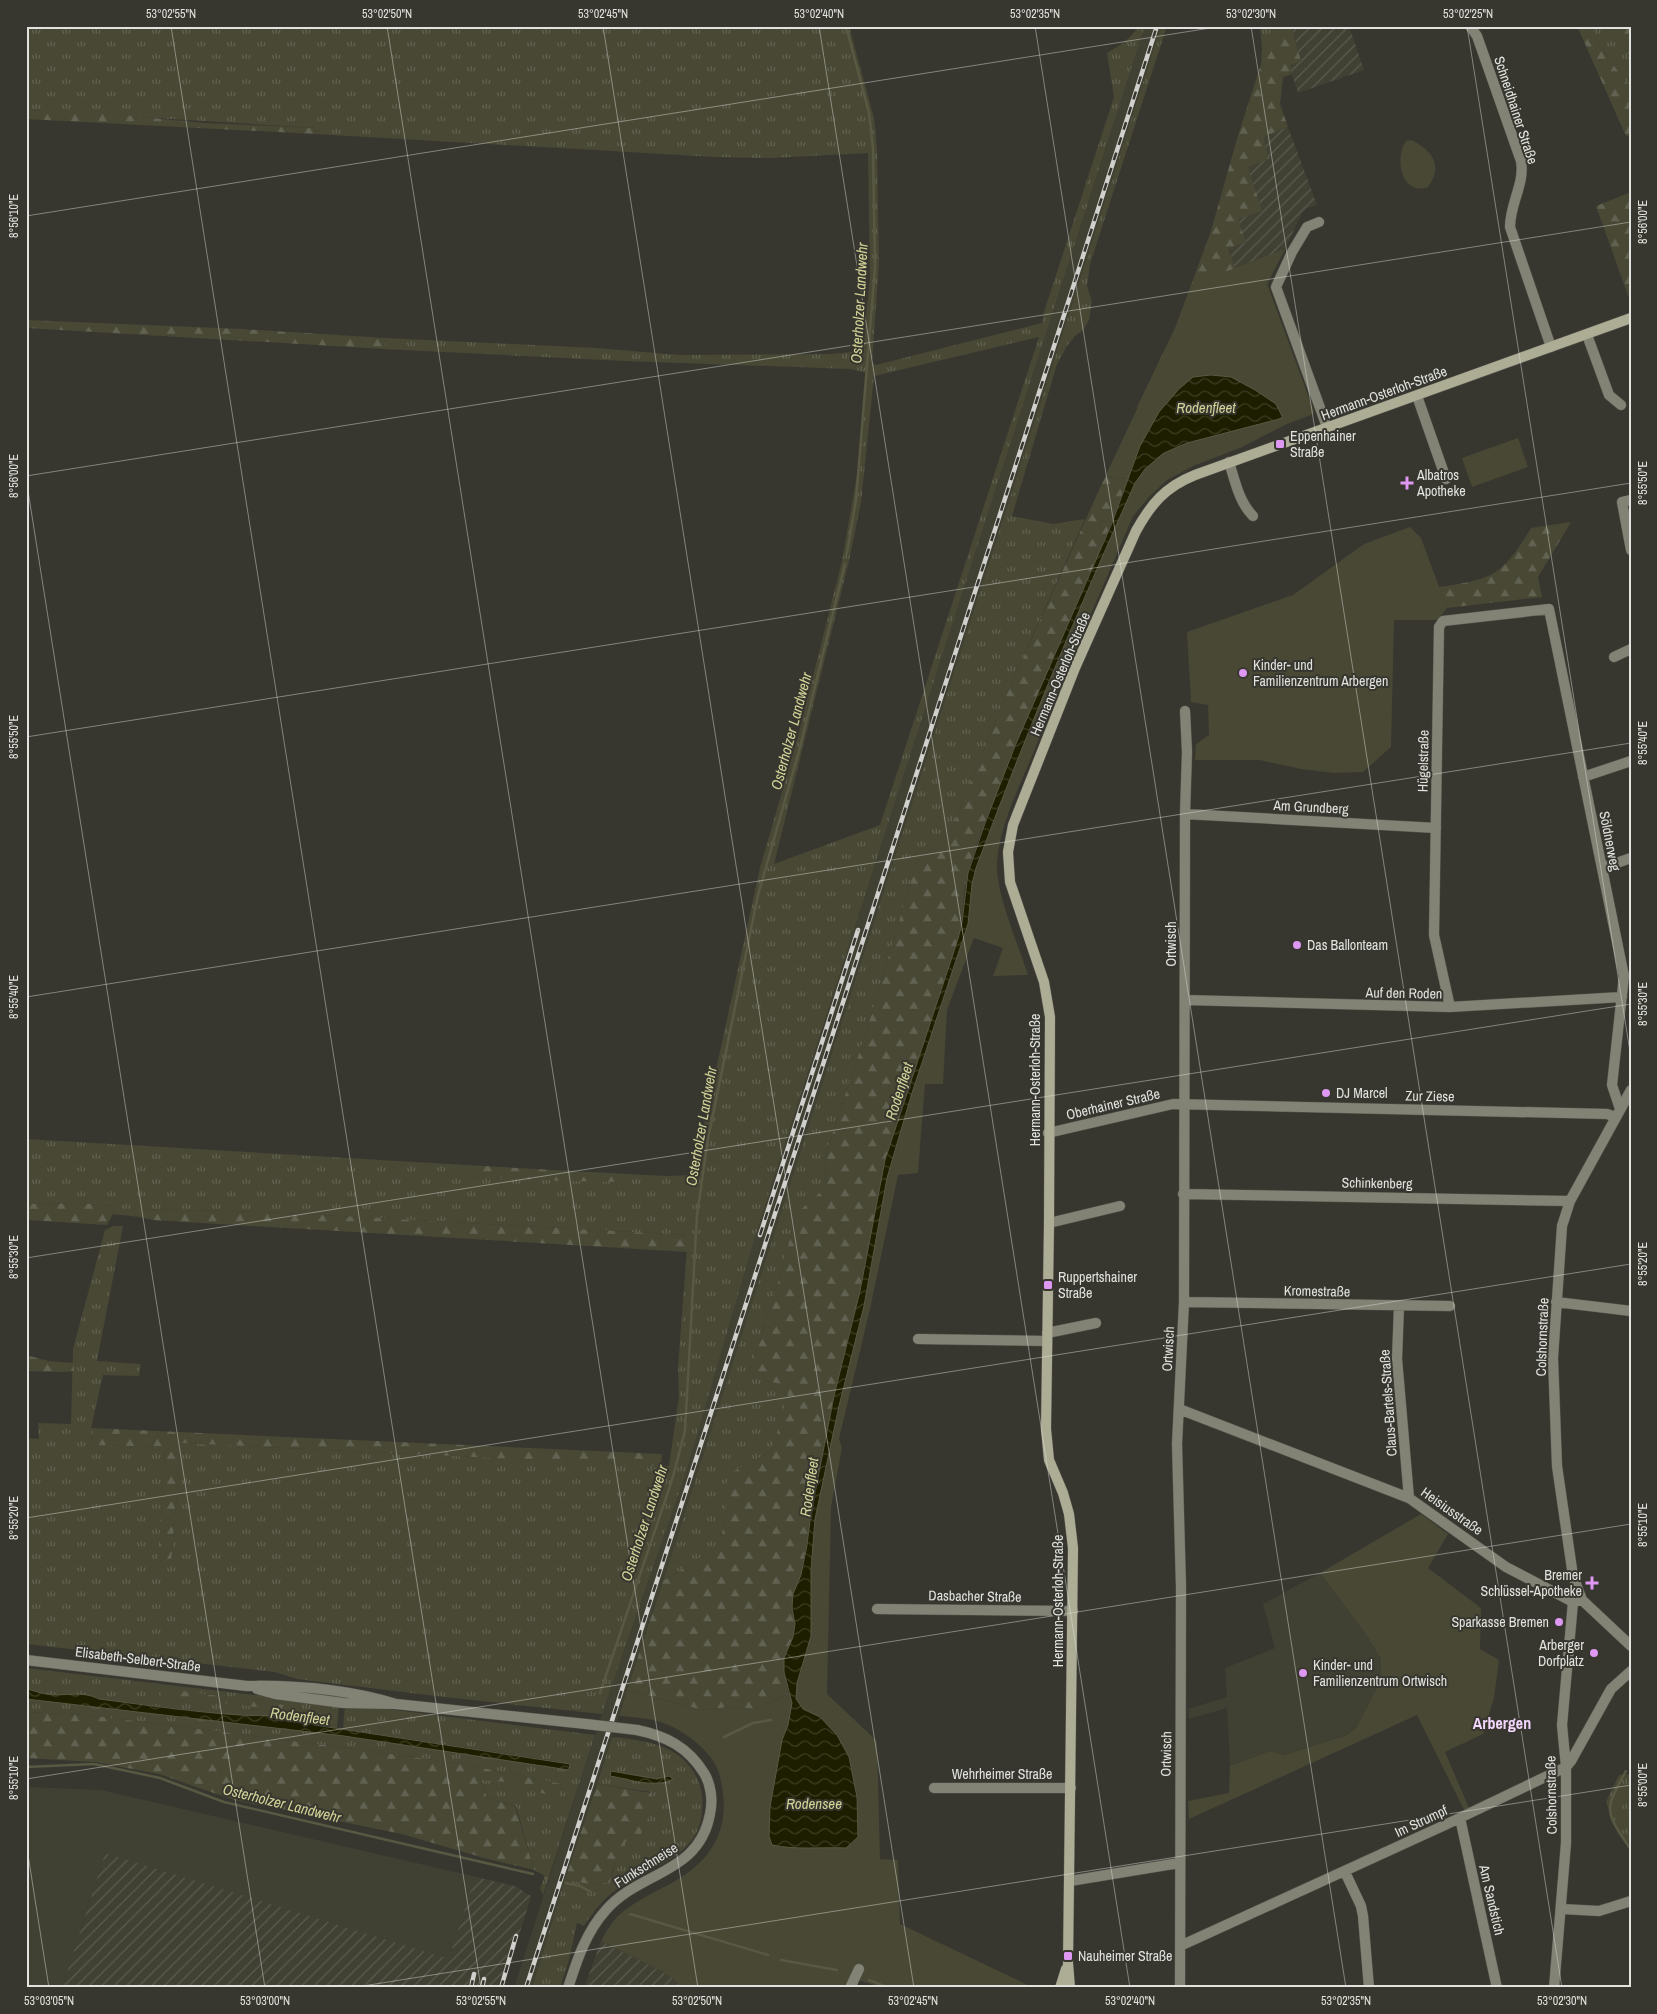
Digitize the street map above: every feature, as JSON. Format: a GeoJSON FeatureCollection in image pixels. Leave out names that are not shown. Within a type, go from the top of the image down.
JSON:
{"type":"FeatureCollection","features":[{"type":"Feature","properties":{"kind":"street","name":"Schneidhainer Straße"},"geometry":{"type":"LineString","coordinates":[[1470,26],[1477,36],[1522,161],[1523,175],[1512,206],[1510,227],[1550,348]]}},
{"type":"Feature","properties":{"kind":"street"},"geometry":{"type":"LineString","coordinates":[[1319,222],[1307,227],[1292,252],[1276,286],[1327,427]]}},
{"type":"Feature","properties":{"kind":"street","name":"Hermann-Osterloh-Straße"},"geometry":{"type":"LineString","coordinates":[[1070,1988],[1068,1963],[1073,1611],[1072,1530],[1064,1493],[1053,1471],[1046,1448],[1050,1223],[1048,1133],[1050,1017],[1044,982],[1010,882],[1008,852],[1013,825],[1075,668],[1136,531],[1156,500],[1184,479],[1631,318]]}},
{"type":"Feature","properties":{"kind":"street"},"geometry":{"type":"LineString","coordinates":[[1587,335],[1609,395],[1621,405]]}},
{"type":"Feature","properties":{"kind":"street"},"geometry":{"type":"LineString","coordinates":[[1417,396],[1446,479]]}},
{"type":"Feature","properties":{"kind":"street"},"geometry":{"type":"LineString","coordinates":[[1229,462],[1237,489],[1247,510],[1253,516]]}},
{"type":"Feature","properties":{"kind":"street"},"geometry":{"type":"LineString","coordinates":[[1627,501],[1631,550]]}},
{"type":"Feature","properties":{"kind":"street","name":"Söldnerweg"},"geometry":{"type":"LineString","coordinates":[[1549,609],[1624,976],[1612,1085],[1618,1113]]}},
{"type":"Feature","properties":{"kind":"street","name":"Hügelstraße"},"geometry":{"type":"LineString","coordinates":[[1450,1008],[1434,935],[1439,627],[1443,621],[1549,609]]}},
{"type":"Feature","properties":{"kind":"street"},"geometry":{"type":"LineString","coordinates":[[1614,656],[1631,649]]}},
{"type":"Feature","properties":{"kind":"street","name":"Ortwisch"},"geometry":{"type":"LineString","coordinates":[[1180,1988],[1181,1587],[1177,1444],[1184,1302],[1185,814],[1187,752],[1185,711]]}},
{"type":"Feature","properties":{"kind":"street"},"geometry":{"type":"LineString","coordinates":[[1583,777],[1631,761]]}},
{"type":"Feature","properties":{"kind":"street","name":"Am Grundberg"},"geometry":{"type":"LineString","coordinates":[[1185,814],[1436,828]]}},
{"type":"Feature","properties":{"kind":"street"},"geometry":{"type":"LineString","coordinates":[[1602,868],[1631,858]]}},
{"type":"Feature","properties":{"kind":"street","name":"Auf den Roden"},"geometry":{"type":"LineString","coordinates":[[1185,1000],[1450,1008],[1622,997]]}},
{"type":"Feature","properties":{"kind":"street","name":"Colshornstraße"},"geometry":{"type":"LineString","coordinates":[[1554,1988],[1566,1843],[1566,1767],[1562,1725],[1577,1601],[1557,1459],[1553,1358],[1562,1226],[1570,1201],[1631,1090]]}},
{"type":"Feature","properties":{"kind":"street","name":"Oberhainer Straße"},"geometry":{"type":"LineString","coordinates":[[1048,1133],[1173,1104],[1184,1104]]}},
{"type":"Feature","properties":{"kind":"street","name":"Zur Ziese"},"geometry":{"type":"LineString","coordinates":[[1184,1104],[1618,1113]]}},
{"type":"Feature","properties":{"kind":"street","name":"Schinkenberg"},"geometry":{"type":"LineString","coordinates":[[1183,1194],[1570,1201]]}},
{"type":"Feature","properties":{"kind":"street"},"geometry":{"type":"LineString","coordinates":[[1050,1223],[1120,1206]]}},
{"type":"Feature","properties":{"kind":"street","name":"Kromestraße"},"geometry":{"type":"LineString","coordinates":[[1184,1302],[1450,1306]]}},
{"type":"Feature","properties":{"kind":"street"},"geometry":{"type":"LineString","coordinates":[[1556,1302],[1631,1311]]}},
{"type":"Feature","properties":{"kind":"street","name":"Claus-Bartels-Straße"},"geometry":{"type":"LineString","coordinates":[[1399,1306],[1397,1359],[1410,1498]]}},
{"type":"Feature","properties":{"kind":"street"},"geometry":{"type":"LineString","coordinates":[[918,1339],[1047,1337],[1096,1323]]}},
{"type":"Feature","properties":{"kind":"street","name":"Heisiusstraße"},"geometry":{"type":"LineString","coordinates":[[1179,1409],[1410,1498],[1506,1566],[1577,1601],[1631,1646]]}},
{"type":"Feature","properties":{"kind":"street","name":"Dasbacher Straße"},"geometry":{"type":"LineString","coordinates":[[877,1609],[1073,1611]]}},
{"type":"Feature","properties":{"kind":"street","name":"Elisabeth-Selbert-Straße"},"geometry":{"type":"LineString","coordinates":[[26,1660],[247,1686],[275,1694],[343,1703],[396,1704],[586,1724]]}},
{"type":"Feature","properties":{"kind":"street"},"geometry":{"type":"LineString","coordinates":[[1566,1767],[1611,1689],[1631,1671]]}},
{"type":"Feature","properties":{"kind":"street","name":"Funkschneise"},"geometry":{"type":"LineString","coordinates":[[568,1988],[578,1955],[592,1929],[606,1910],[627,1892],[685,1859],[701,1841],[708,1827],[712,1808],[706,1776],[696,1761],[677,1744],[652,1733],[586,1724]]}},
{"type":"Feature","properties":{"kind":"street","name":"Im Strumpf"},"geometry":{"type":"LineString","coordinates":[[1180,1946],[1344,1872],[1566,1767]]}},
{"type":"Feature","properties":{"kind":"street","name":"Wehrheimer Straße"},"geometry":{"type":"LineString","coordinates":[[934,1788],[1071,1788]]}},
{"type":"Feature","properties":{"kind":"street","name":"Am Sandstich"},"geometry":{"type":"LineString","coordinates":[[1460,1818],[1497,1988]]}},
{"type":"Feature","properties":{"kind":"street"},"geometry":{"type":"LineString","coordinates":[[1070,1881],[1179,1863]]}},
{"type":"Feature","properties":{"kind":"street"},"geometry":{"type":"LineString","coordinates":[[1344,1872],[1361,1906],[1369,1988]]}},
{"type":"Feature","properties":{"kind":"street"},"geometry":{"type":"LineString","coordinates":[[1562,1909],[1599,1911],[1631,1901]]}},
{"type":"Feature","properties":{"kind":"street","name":"Hermann-Osterloh-Straße"},"geometry":{"type":"LineString","coordinates":[[1060,1988],[1068,1963]]}},
{"type":"Feature","properties":{"kind":"street"},"geometry":{"type":"LineString","coordinates":[[850,1988],[859,1969]]}},
{"type":"Feature","properties":{"kind":"shaded area"},"geometry":{"type":"Polygon","coordinates":[[[1145,26],[1161,26],[704,1455],[565,1879],[532,1988],[514,1988],[602,1714],[686,1473],[756,1234],[1145,26]]]}},
{"type":"Feature","properties":{"kind":"shaded area"},"geometry":{"type":"Polygon","coordinates":[[[1291,26],[1349,26],[1364,70],[1298,93],[1289,65],[1301,61],[1291,26]]]}},
{"type":"Feature","properties":{"kind":"shaded area"},"geometry":{"type":"Polygon","coordinates":[[[1288,127],[1317,205],[1307,208],[1302,213],[1285,249],[1235,268],[1228,249],[1246,242],[1238,219],[1247,166],[1263,137],[1288,127]]]}},
{"type":"Feature","properties":{"kind":"shaded area","name":"Kinder- und Familienzentrum Ortwisch"},"geometry":{"type":"Polygon","coordinates":[[[1320,1573],[1367,1636],[1381,1659],[1381,1678],[1356,1728],[1347,1735],[1283,1755],[1270,1751],[1230,1766],[1227,1708],[1189,1719],[1188,1709],[1227,1697],[1225,1668],[1275,1648],[1263,1604],[1320,1573]]]}},
{"type":"Feature","properties":{"kind":"shaded area"},"geometry":{"type":"Polygon","coordinates":[[[26,1787],[101,1790],[515,1886],[503,1988],[105,1853],[62,1988],[26,1988],[26,1787]]]}},
{"type":"Feature","properties":{"kind":"shaded area"},"geometry":{"type":"Polygon","coordinates":[[[105,1853],[449,1959],[475,1877],[515,1886],[531,1896],[503,1988],[62,1988],[105,1853]]]}},
{"type":"Feature","properties":{"kind":"shaded area"},"geometry":{"type":"Polygon","coordinates":[[[601,1941],[663,1972],[685,1988],[584,1988],[601,1941]]]}},
{"type":"Feature","properties":{"kind":"green space"},"geometry":{"type":"Polygon","coordinates":[[[26,26],[849,26],[874,118],[877,147],[879,264],[872,363],[876,365],[1042,323],[1114,97],[1107,53],[1129,38],[1138,26],[1145,26],[756,1234],[686,1473],[602,1714],[297,1679],[275,1672],[26,1644],[26,1438],[39,1439],[38,1423],[71,1424],[73,1349],[105,1230],[113,1226],[123,1226],[97,1361],[141,1364],[139,1376],[103,1375],[91,1428],[92,1445],[165,1447],[159,1561],[171,1563],[181,1443],[669,1466],[679,1396],[678,1367],[688,1235],[266,1212],[140,1209],[140,1217],[113,1214],[111,1206],[82,1203],[26,1204],[26,1139],[465,1165],[465,1176],[626,1182],[627,1174],[693,1175],[760,868],[796,744],[842,561],[860,457],[867,373],[851,369],[625,361],[384,349],[385,338],[596,348],[679,355],[829,354],[862,351],[870,280],[868,153],[771,158],[715,157],[315,134],[316,128],[26,110],[26,26]],[[1039,337],[874,376],[861,502],[849,561],[774,864],[880,825],[1039,337]]]}},
{"type":"Feature","properties":{"kind":"green space"},"geometry":{"type":"Polygon","coordinates":[[[1161,26],[1167,26],[1090,264],[1087,286],[1092,302],[1089,320],[1083,330],[1067,346],[1057,364],[1012,516],[1053,524],[1085,519],[1004,700],[952,828],[916,864],[867,1029],[826,1153],[825,1189],[797,1213],[777,1286],[748,1377],[791,1386],[772,1451],[734,1471],[726,1484],[726,1520],[718,1547],[663,1581],[1161,26]]]}},
{"type":"Feature","properties":{"kind":"green space"},"geometry":{"type":"Polygon","coordinates":[[[1260,26],[1273,26],[1277,39],[1272,47],[1262,49],[1260,26]]]}},
{"type":"Feature","properties":{"kind":"green space"},"geometry":{"type":"Polygon","coordinates":[[[1273,26],[1291,26],[1301,61],[1290,65],[1292,74],[1283,77],[1280,104],[1288,127],[1263,137],[1269,159],[1248,167],[1262,211],[1238,219],[1246,242],[1228,249],[1235,268],[1285,249],[1267,284],[1314,412],[1311,415],[1300,402],[1137,407],[1176,326],[1211,231],[1261,64],[1262,49],[1272,47],[1277,39],[1273,26]]]}},
{"type":"Feature","properties":{"kind":"green space"},"geometry":{"type":"Polygon","coordinates":[[[1577,26],[1591,26],[1599,45],[1631,89],[1631,135],[1626,136],[1577,26]]]}},
{"type":"Feature","properties":{"kind":"green space"},"geometry":{"type":"Polygon","coordinates":[[[1591,26],[1613,26],[1631,59],[1631,89],[1599,45],[1591,26]]]}},
{"type":"Feature","properties":{"kind":"green space"},"geometry":{"type":"Polygon","coordinates":[[[1613,26],[1631,26],[1631,59],[1613,26]]]}},
{"type":"Feature","properties":{"kind":"green space"},"geometry":{"type":"Polygon","coordinates":[[[26,110],[101,113],[204,123],[316,128],[315,134],[26,119],[26,110]]]}},
{"type":"Feature","properties":{"kind":"green space"},"geometry":{"type":"Polygon","coordinates":[[[1411,140],[1425,149],[1434,160],[1435,173],[1427,188],[1415,188],[1409,185],[1402,173],[1401,153],[1406,141],[1411,140]]]}},
{"type":"Feature","properties":{"kind":"green space"},"geometry":{"type":"Polygon","coordinates":[[[1631,192],[1631,301],[1630,301],[1596,206],[1631,192]]]}},
{"type":"Feature","properties":{"kind":"green space"},"geometry":{"type":"Polygon","coordinates":[[[1285,249],[1267,284],[1314,412],[1240,448],[1193,466],[1167,480],[1133,516],[1011,805],[1002,833],[997,874],[1008,919],[1028,975],[993,976],[1003,948],[974,938],[947,1010],[943,1084],[925,1084],[918,1173],[898,1175],[870,1309],[839,1439],[842,1448],[831,1507],[827,1694],[877,1741],[880,1859],[898,1860],[900,1924],[1034,1988],[883,1988],[855,1979],[852,1988],[685,1988],[663,1972],[601,1941],[618,1916],[641,1899],[683,1876],[696,1866],[714,1844],[720,1831],[724,1804],[719,1773],[710,1756],[694,1741],[675,1728],[643,1718],[619,1716],[627,1690],[702,1710],[730,1707],[754,1709],[795,1691],[811,1636],[811,1569],[815,1519],[839,1406],[864,1306],[887,1178],[911,1096],[968,924],[972,884],[976,868],[1052,674],[1135,483],[1128,479],[1105,477],[1176,326],[1191,285],[1285,249]]]}},
{"type":"Feature","properties":{"kind":"green space"},"geometry":{"type":"Polygon","coordinates":[[[26,320],[242,329],[385,338],[384,349],[26,328],[26,320]]]}},
{"type":"Feature","properties":{"kind":"green space"},"geometry":{"type":"Polygon","coordinates":[[[1518,438],[1528,467],[1472,487],[1462,458],[1518,438]]]}},
{"type":"Feature","properties":{"kind":"green space"},"geometry":{"type":"Polygon","coordinates":[[[1105,477],[1128,479],[1114,517],[980,835],[966,880],[958,939],[885,1160],[860,1291],[834,1396],[801,1575],[792,1599],[795,1631],[785,1657],[784,1667],[788,1694],[754,1709],[730,1707],[702,1710],[627,1690],[663,1581],[718,1547],[726,1520],[726,1484],[734,1471],[772,1451],[790,1386],[748,1377],[777,1286],[797,1213],[825,1188],[826,1153],[867,1029],[916,864],[952,828],[1004,700],[1105,477]]]}},
{"type":"Feature","properties":{"kind":"green space"},"geometry":{"type":"Polygon","coordinates":[[[1571,522],[1538,577],[1542,597],[1447,608],[1439,587],[1472,581],[1494,572],[1512,556],[1531,528],[1571,522]]]}},
{"type":"Feature","properties":{"kind":"green space"},"geometry":{"type":"Polygon","coordinates":[[[1410,527],[1421,538],[1447,608],[1437,620],[1394,620],[1391,747],[1363,772],[1334,773],[1301,769],[1260,760],[1195,760],[1196,744],[1209,735],[1208,705],[1191,702],[1187,632],[1293,595],[1364,544],[1410,527]]]}},
{"type":"Feature","properties":{"kind":"green space"},"geometry":{"type":"Polygon","coordinates":[[[465,1165],[627,1174],[626,1182],[464,1176],[465,1165]]]}},
{"type":"Feature","properties":{"kind":"green space"},"geometry":{"type":"Polygon","coordinates":[[[82,1203],[111,1206],[113,1214],[107,1225],[26,1220],[26,1204],[82,1203]]]}},
{"type":"Feature","properties":{"kind":"green space"},"geometry":{"type":"Polygon","coordinates":[[[140,1209],[266,1212],[688,1235],[688,1252],[153,1220],[140,1217],[140,1209]]]}},
{"type":"Feature","properties":{"kind":"green space"},"geometry":{"type":"Polygon","coordinates":[[[26,1355],[48,1361],[74,1363],[74,1371],[26,1371],[26,1355]]]}},
{"type":"Feature","properties":{"kind":"green space"},"geometry":{"type":"Polygon","coordinates":[[[91,1428],[662,1454],[661,1466],[181,1443],[171,1564],[158,1561],[165,1447],[92,1445],[91,1428]]]}},
{"type":"Feature","properties":{"kind":"green space"},"geometry":{"type":"Polygon","coordinates":[[[1421,1514],[1448,1534],[1428,1568],[1481,1608],[1480,1649],[1499,1660],[1494,1698],[1483,1734],[1445,1752],[1469,1808],[1464,1810],[1417,1715],[1189,1819],[1188,1801],[1229,1793],[1230,1766],[1270,1751],[1284,1755],[1347,1735],[1356,1728],[1381,1679],[1381,1659],[1367,1636],[1320,1573],[1421,1514]]]}},
{"type":"Feature","properties":{"kind":"green space"},"geometry":{"type":"Polygon","coordinates":[[[26,1668],[339,1705],[337,1728],[315,1725],[303,1719],[282,1716],[241,1716],[99,1699],[80,1694],[43,1694],[26,1689],[26,1668]]]}},
{"type":"Feature","properties":{"kind":"green space"},"geometry":{"type":"Polygon","coordinates":[[[160,1688],[284,1705],[281,1710],[159,1695],[160,1688]]]}},
{"type":"Feature","properties":{"kind":"green space"},"geometry":{"type":"Polygon","coordinates":[[[26,1699],[344,1736],[569,1770],[570,1764],[537,1758],[343,1729],[345,1706],[395,1710],[595,1735],[543,1895],[540,1888],[545,1876],[534,1870],[516,1806],[487,1798],[481,1779],[506,1782],[558,1797],[562,1784],[462,1764],[348,1748],[87,1715],[26,1712],[26,1699]]]}},
{"type":"Feature","properties":{"kind":"green space"},"geometry":{"type":"Polygon","coordinates":[[[26,1712],[87,1715],[348,1748],[462,1764],[562,1784],[558,1798],[506,1782],[481,1780],[487,1798],[515,1806],[534,1870],[484,1858],[402,1834],[234,1800],[159,1774],[95,1762],[26,1758],[26,1712]]]}},
{"type":"Feature","properties":{"kind":"green space"},"geometry":{"type":"Polygon","coordinates":[[[612,1737],[637,1740],[661,1746],[682,1758],[697,1778],[701,1790],[702,1811],[699,1827],[692,1839],[682,1850],[657,1867],[617,1889],[599,1906],[584,1926],[577,1923],[569,1960],[560,1988],[532,1988],[565,1879],[588,1884],[610,1882],[622,1848],[651,1792],[597,1784],[612,1737]]]}},
{"type":"Feature","properties":{"kind":"green space"},"geometry":{"type":"Polygon","coordinates":[[[1631,1774],[1631,1849],[1619,1834],[1606,1802],[1619,1775],[1631,1774]]]}},
{"type":"Feature","properties":{"kind":"green space"},"geometry":{"type":"Polygon","coordinates":[[[597,1784],[651,1793],[649,1815],[639,1838],[625,1842],[612,1872],[610,1882],[588,1884],[565,1879],[597,1784]]]}},
{"type":"Feature","properties":{"kind":"water","name":"Rodensee"},"geometry":{"type":"Polygon","coordinates":[[[1211,375],[1231,377],[1255,390],[1276,404],[1283,418],[1187,443],[1164,453],[1145,469],[1135,483],[1052,674],[976,868],[972,884],[968,924],[911,1096],[887,1178],[864,1306],[839,1406],[815,1519],[811,1569],[811,1636],[797,1683],[796,1699],[803,1709],[820,1717],[837,1735],[849,1757],[857,1797],[858,1837],[846,1848],[799,1848],[772,1845],[769,1836],[770,1807],[782,1740],[788,1725],[792,1703],[784,1672],[784,1658],[793,1637],[795,1624],[792,1608],[793,1594],[801,1575],[834,1396],[860,1291],[885,1160],[958,939],[968,873],[1015,746],[1112,523],[1140,446],[1159,412],[1179,389],[1193,377],[1211,375]]]}},
{"type":"Feature","properties":{"kind":"water"},"geometry":{"type":"Polygon","coordinates":[[[26,1689],[53,1695],[80,1694],[99,1699],[205,1712],[297,1718],[315,1725],[570,1764],[569,1770],[344,1736],[26,1699],[26,1689]]]}},
{"type":"Feature","properties":{"kind":"water"},"geometry":{"type":"Polygon","coordinates":[[[611,1771],[657,1779],[669,1776],[673,1779],[658,1783],[642,1782],[610,1776],[611,1771]]]}},
{"type":"Feature","properties":{"kind":"waterway","name":"Osterholzer Landwehr"},"geometry":{"type":"LineString","coordinates":[[846,26],[869,113],[873,148],[875,268],[856,500],[847,553]]}},
{"type":"Feature","properties":{"kind":"waterway","name":"Osterholzer Landwehr"},"geometry":{"type":"LineString","coordinates":[[600,1693],[672,1480],[685,1431],[697,1215],[708,1139],[758,895],[799,751],[845,564]]}},
{"type":"Feature","properties":{"kind":"waterway","name":"Rodenfleet"},"geometry":{"type":"LineString","coordinates":[[724,1737],[753,1723],[771,1720]]}},
{"type":"Feature","properties":{"kind":"waterway","name":"Osterholzer Landwehr"},"geometry":{"type":"LineString","coordinates":[[26,1767],[94,1764],[160,1778],[224,1802],[533,1874]]}},
{"type":"Feature","properties":{"kind":"waterway"},"geometry":{"type":"LineString","coordinates":[[1626,1771],[1613,1795],[1610,1811],[1616,1827],[1631,1850]]}},
{"type":"Feature","properties":{"kind":"waterway"},"geometry":{"type":"LineString","coordinates":[[566,1883],[580,1886],[591,1892]]}},
{"type":"Feature","properties":{"kind":"waterway"},"geometry":{"type":"LineString","coordinates":[[630,1914],[768,1955]]}},
{"type":"Feature","properties":{"kind":"waterway"},"geometry":{"type":"LineString","coordinates":[[781,1960],[837,1970]]}},
{"type":"Feature","properties":{"kind":"waterway"},"geometry":{"type":"LineString","coordinates":[[869,1980],[889,1988]]}},
{"type":"Feature","properties":{"kind":"railway"},"geometry":{"type":"LineString","coordinates":[[526,1988],[1157,26]]}},
{"type":"Feature","properties":{"kind":"railway"},"geometry":{"type":"LineString","coordinates":[[760,1235],[858,930]]}},
{"type":"Feature","properties":{"kind":"railway"},"geometry":{"type":"LineString","coordinates":[[501,1988],[516,1936]]}},
{"type":"Feature","properties":{"kind":"railway"},"geometry":{"type":"LineString","coordinates":[[471,1988],[474,1974]]}},
{"type":"Feature","properties":{"kind":"railway"},"geometry":{"type":"LineString","coordinates":[[482,1988],[484,1979]]}},
{"type":"Feature","properties":{"kind":"place","name":"Eppenhainer Straße"},"geometry":{"type":"Point","coordinates":[1280,444]}},
{"type":"Feature","properties":{"kind":"place","name":"Albatros Apotheke"},"geometry":{"type":"Point","coordinates":[1407,483]}},
{"type":"Feature","properties":{"kind":"place","name":"Kinder- und Familienzentrum Arbergen"},"geometry":{"type":"Point","coordinates":[1243,673]}},
{"type":"Feature","properties":{"kind":"place","name":"Das Ballonteam"},"geometry":{"type":"Point","coordinates":[1297,945]}},
{"type":"Feature","properties":{"kind":"place","name":"DJ Marcel"},"geometry":{"type":"Point","coordinates":[1326,1093]}},
{"type":"Feature","properties":{"kind":"place","name":"Ruppertshainer Straße"},"geometry":{"type":"Point","coordinates":[1048,1285]}},
{"type":"Feature","properties":{"kind":"place","name":"Bremer Schlüssel-Apotheke"},"geometry":{"type":"Point","coordinates":[1592,1583]}},
{"type":"Feature","properties":{"kind":"place","name":"Sparkasse Bremen"},"geometry":{"type":"Point","coordinates":[1559,1622]}},
{"type":"Feature","properties":{"kind":"place","name":"Arberger Dorfplatz"},"geometry":{"type":"Point","coordinates":[1594,1653]}},
{"type":"Feature","properties":{"kind":"place","name":"Kinder- und Familienzentrum Ortwisch"},"geometry":{"type":"Point","coordinates":[1303,1673]}},
{"type":"Feature","properties":{"kind":"place","name":"Nauheimer Straße"},"geometry":{"type":"Point","coordinates":[1068,1956]}},
{"type":"Feature","properties":{"kind":"district","name":"Arbergen"},"geometry":{"type":"Point","coordinates":[1502,1723]}}]}
